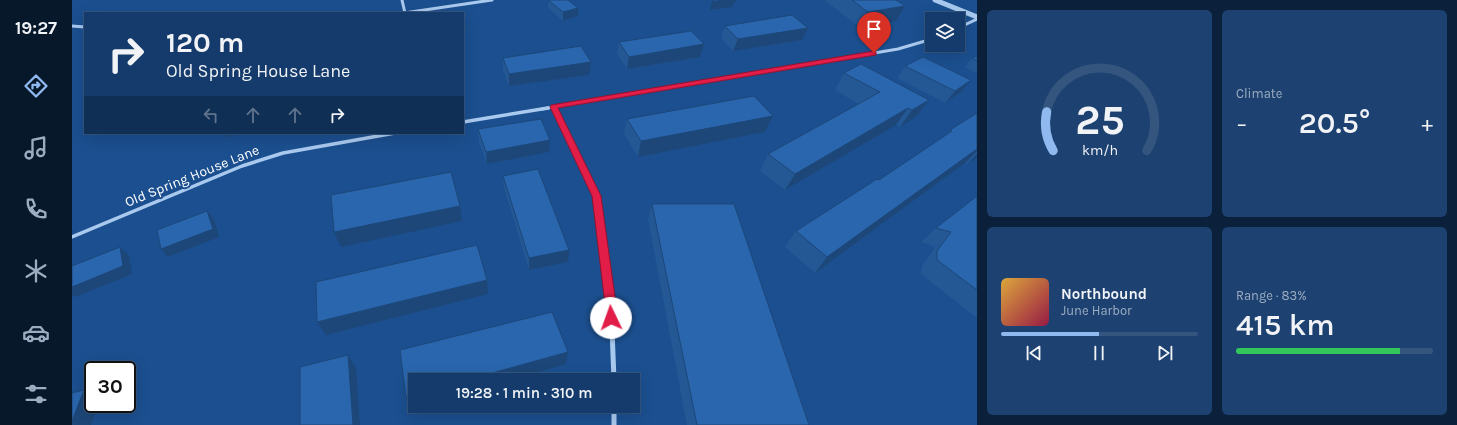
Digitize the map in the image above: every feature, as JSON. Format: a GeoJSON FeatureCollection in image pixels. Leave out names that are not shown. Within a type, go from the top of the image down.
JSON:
{"type":"FeatureCollection","features":[{"type":"Feature","properties":{"kind":"street"},"geometry":{"type":"LineString","coordinates":[[402,0],[405,12]]}},
{"type":"Feature","properties":{"kind":"street"},"geometry":{"type":"LineString","coordinates":[[412,12],[492,0]]}},
{"type":"Feature","properties":{"kind":"street"},"geometry":{"type":"LineString","coordinates":[[935,0],[977,18]]}},
{"type":"Feature","properties":{"kind":"street"},"geometry":{"type":"LineString","coordinates":[[965,24],[977,18]]}},
{"type":"Feature","properties":{"kind":"street"},"geometry":{"type":"LineString","coordinates":[[72,26],[84,27]]}},
{"type":"Feature","properties":{"kind":"street"},"geometry":{"type":"LineString","coordinates":[[464,122],[891,50],[925,41]]}},
{"type":"Feature","properties":{"kind":"street"},"geometry":{"type":"LineString","coordinates":[[554,107],[596,196],[610,304],[614,373]]}},
{"type":"Feature","properties":{"kind":"street","name":"Old Spring House Lane"},"geometry":{"type":"LineString","coordinates":[[72,237],[242,166],[276,155],[389,134]]}},
{"type":"Feature","properties":{"kind":"street"},"geometry":{"type":"LineString","coordinates":[[614,413],[614,425]]}},
{"type":"Feature","properties":{"kind":"building"},"geometry":{"type":"Polygon","coordinates":[[[548,0],[568,0],[578,8],[563,12],[548,0]]]}},
{"type":"Feature","properties":{"kind":"building"},"geometry":{"type":"Polygon","coordinates":[[[852,0],[896,0],[905,6],[868,12],[852,0]]]}},
{"type":"Feature","properties":{"kind":"building"},"geometry":{"type":"Polygon","coordinates":[[[792,15],[808,28],[738,39],[725,26],[792,15]]]}},
{"type":"Feature","properties":{"kind":"building"},"geometry":{"type":"Polygon","coordinates":[[[691,31],[704,44],[629,57],[619,42],[691,31]]]}},
{"type":"Feature","properties":{"kind":"building"},"geometry":{"type":"Polygon","coordinates":[[[581,46],[591,62],[509,74],[503,58],[581,46]]]}},
{"type":"Feature","properties":{"kind":"building"},"geometry":{"type":"Polygon","coordinates":[[[977,56],[977,61],[972,58],[977,56]]]}},
{"type":"Feature","properties":{"kind":"building"},"geometry":{"type":"Polygon","coordinates":[[[923,57],[971,80],[955,91],[905,66],[923,57]]]}},
{"type":"Feature","properties":{"kind":"building"},"geometry":{"type":"Polygon","coordinates":[[[861,64],[929,100],[912,110],[908,108],[795,174],[768,154],[880,92],[844,73],[861,64]]]}},
{"type":"Feature","properties":{"kind":"building"},"geometry":{"type":"Polygon","coordinates":[[[754,96],[773,116],[641,141],[627,119],[754,96]]]}},
{"type":"Feature","properties":{"kind":"building"},"geometry":{"type":"Polygon","coordinates":[[[977,113],[977,149],[827,257],[796,231],[877,179],[879,180],[952,131],[950,130],[977,113]]]}},
{"type":"Feature","properties":{"kind":"building"},"geometry":{"type":"Polygon","coordinates":[[[541,119],[550,140],[486,152],[478,129],[541,119]]]}},
{"type":"Feature","properties":{"kind":"building"},"geometry":{"type":"Polygon","coordinates":[[[538,169],[569,250],[529,258],[503,176],[538,169]]]}},
{"type":"Feature","properties":{"kind":"building"},"geometry":{"type":"Polygon","coordinates":[[[451,172],[460,206],[334,232],[331,195],[451,172]]]}},
{"type":"Feature","properties":{"kind":"building"},"geometry":{"type":"Polygon","coordinates":[[[977,196],[977,290],[937,260],[937,251],[951,232],[936,228],[977,196]]]}},
{"type":"Feature","properties":{"kind":"building"},"geometry":{"type":"Polygon","coordinates":[[[652,204],[734,204],[809,425],[697,425],[652,204]]]}},
{"type":"Feature","properties":{"kind":"building"},"geometry":{"type":"Polygon","coordinates":[[[207,211],[213,229],[161,249],[157,230],[207,211]]]}},
{"type":"Feature","properties":{"kind":"building"},"geometry":{"type":"Polygon","coordinates":[[[477,245],[487,280],[317,322],[316,282],[477,245]]]}},
{"type":"Feature","properties":{"kind":"building"},"geometry":{"type":"Polygon","coordinates":[[[120,247],[123,266],[72,287],[72,266],[120,247]]]}},
{"type":"Feature","properties":{"kind":"building"},"geometry":{"type":"Polygon","coordinates":[[[552,312],[568,352],[492,373],[408,373],[408,397],[406,397],[400,350],[552,312]]]}},
{"type":"Feature","properties":{"kind":"building"},"geometry":{"type":"Polygon","coordinates":[[[348,355],[353,425],[300,425],[300,367],[348,355]]]}},
{"type":"Feature","properties":{"kind":"building"},"geometry":{"type":"Polygon","coordinates":[[[84,390],[72,421],[72,393],[84,390]]]}},
{"type":"Feature","properties":{"kind":"route"},"geometry":{"type":"LineString","coordinates":[[611,318],[596,196],[554,107],[874,53]]}}]}
